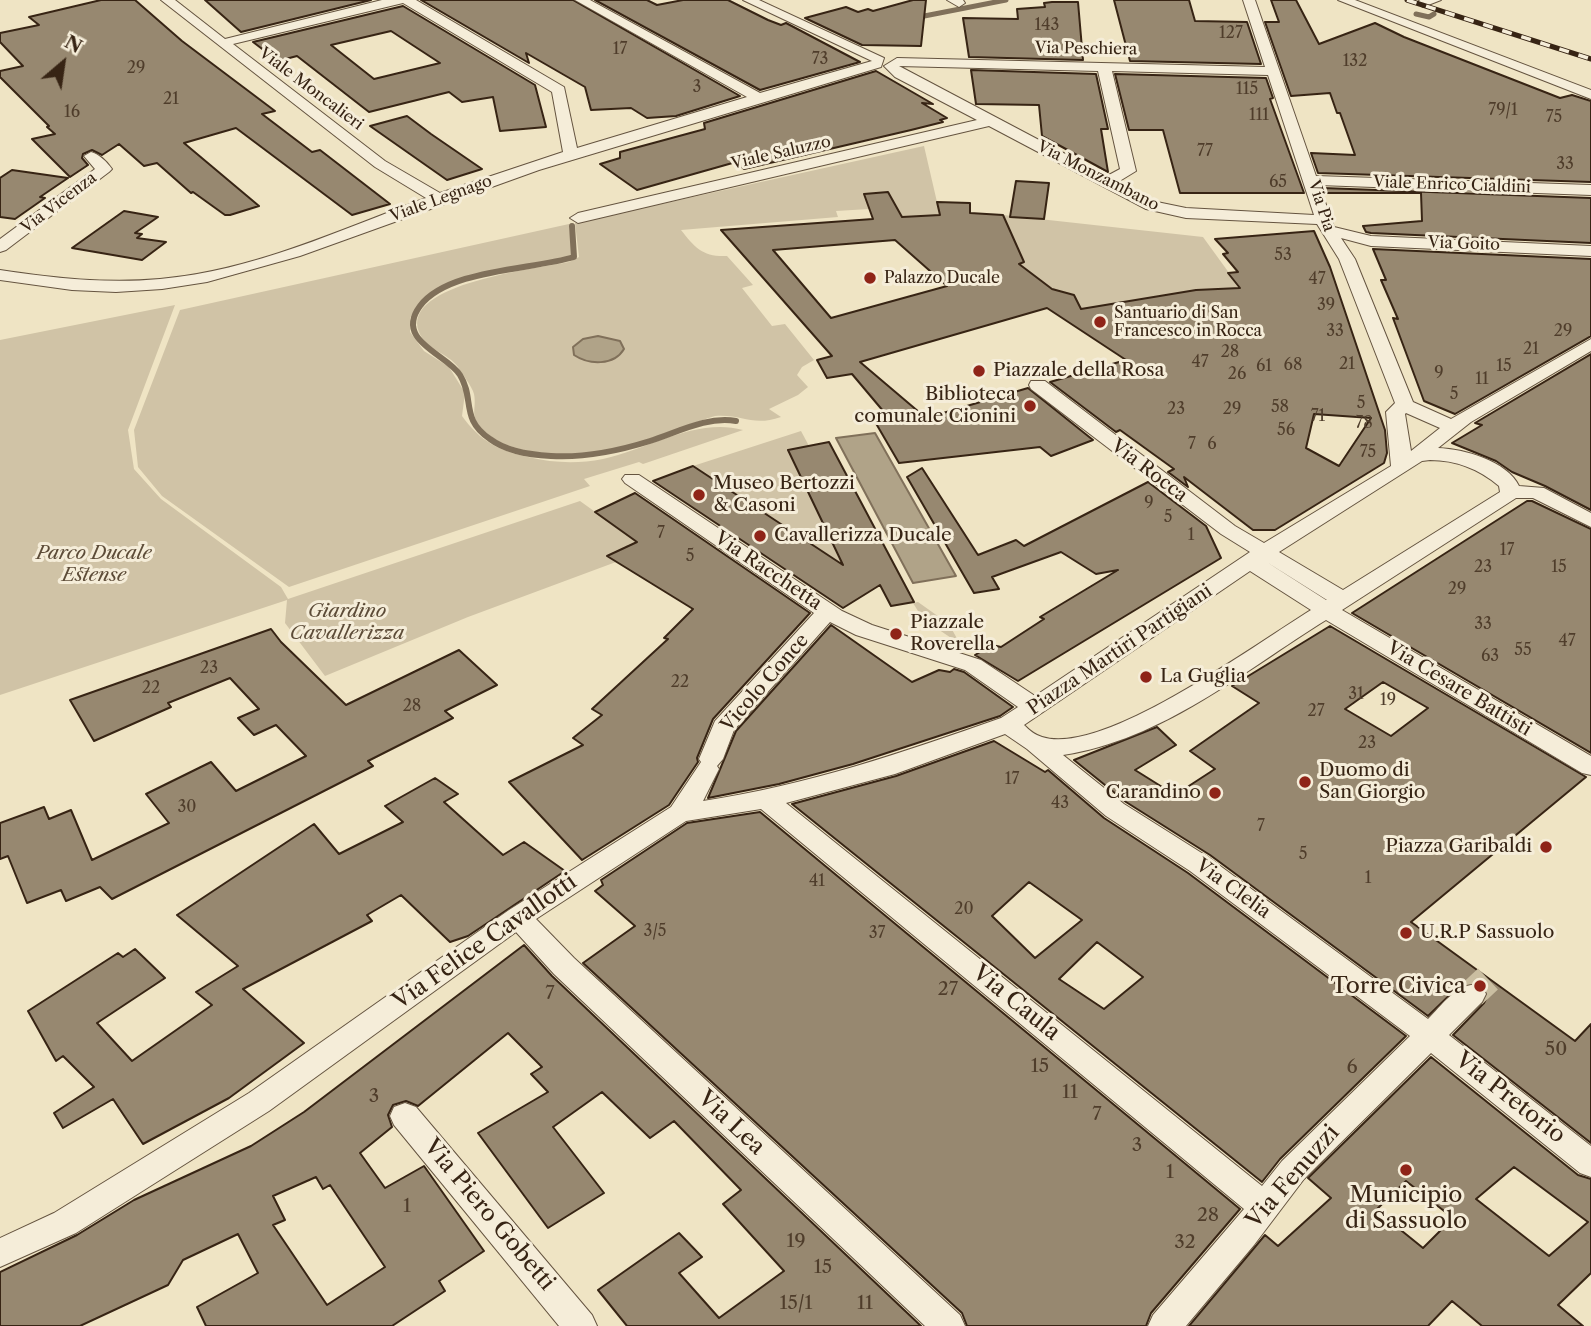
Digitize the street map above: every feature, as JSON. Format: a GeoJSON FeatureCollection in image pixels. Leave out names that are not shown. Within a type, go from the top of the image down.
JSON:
{"type":"FeatureCollection","features":[{"type":"Feature","properties":{"kind":"street","name":"Viale Moncalieri"},"geometry":{"type":"LineString","coordinates":[[167,0],[380,163],[439,199]]}},
{"type":"Feature","properties":{"kind":"street"},"geometry":{"type":"LineString","coordinates":[[223,43],[397,0]]}},
{"type":"Feature","properties":{"kind":"street"},"geometry":{"type":"LineString","coordinates":[[407,0],[559,90],[571,153]]}},
{"type":"Feature","properties":{"kind":"street"},"geometry":{"type":"LineString","coordinates":[[581,0],[759,98]]}},
{"type":"Feature","properties":{"kind":"street","name":"Via Peschiera"},"geometry":{"type":"LineString","coordinates":[[749,0],[885,63],[1275,71]]}},
{"type":"Feature","properties":{"kind":"street","name":"Via Pia"},"geometry":{"type":"LineString","coordinates":[[1250,0],[1326,225],[1347,259],[1405,405]]}},
{"type":"Feature","properties":{"kind":"street"},"geometry":{"type":"LineString","coordinates":[[1343,0],[1387,14],[1424,3]]}},
{"type":"Feature","properties":{"kind":"street"},"geometry":{"type":"LineString","coordinates":[[1360,0],[1430,32],[1591,95]]}},
{"type":"Feature","properties":{"kind":"street","name":"Viale Legnago"},"geometry":{"type":"LineString","coordinates":[[0,275],[57,284],[116,287],[169,284],[220,275],[295,254],[439,199],[571,153],[885,63]]}},
{"type":"Feature","properties":{"kind":"street","name":"Via Monzambano"},"geometry":{"type":"LineString","coordinates":[[885,63],[900,74],[1152,206],[1170,211],[1326,225]]}},
{"type":"Feature","properties":{"kind":"street"},"geometry":{"type":"LineString","coordinates":[[1104,67],[1128,171],[1106,183]]}},
{"type":"Feature","properties":{"kind":"street","name":"Viale Saluzzo"},"geometry":{"type":"LineString","coordinates":[[578,218],[992,121]]}},
{"type":"Feature","properties":{"kind":"street","name":"Via Vicenza"},"geometry":{"type":"LineString","coordinates":[[0,247],[104,169],[92,156]]}},
{"type":"Feature","properties":{"kind":"street","name":"Viale Enrico Cialdini"},"geometry":{"type":"LineString","coordinates":[[1313,180],[1591,190]]}},
{"type":"Feature","properties":{"kind":"street","name":"Via Goito"},"geometry":{"type":"LineString","coordinates":[[1326,225],[1371,241],[1556,248]]}},
{"type":"Feature","properties":{"kind":"street"},"geometry":{"type":"LineString","coordinates":[[1347,259],[1352,251],[1371,241]]}},
{"type":"Feature","properties":{"kind":"street"},"geometry":{"type":"LineString","coordinates":[[1556,248],[1591,251]]}},
{"type":"Feature","properties":{"kind":"street"},"geometry":{"type":"LineString","coordinates":[[1556,248],[1591,258]]}},
{"type":"Feature","properties":{"kind":"street","name":"Piazza Martiri Partigiani"},"geometry":{"type":"LineString","coordinates":[[1510,492],[1506,498],[1159,715],[1090,741],[1061,747],[1037,746],[1018,736],[1010,724],[1257,557],[1409,462],[1452,426],[1591,344]]}},
{"type":"Feature","properties":{"kind":"street","name":"Via Rocca"},"geometry":{"type":"LineString","coordinates":[[1038,385],[1257,557]]}},
{"type":"Feature","properties":{"kind":"street"},"geometry":{"type":"LineString","coordinates":[[1452,426],[1405,405],[1395,412],[1402,447],[1409,462],[1430,453],[1455,456],[1502,477],[1509,484],[1510,492],[1537,492],[1591,521]]}},
{"type":"Feature","properties":{"kind":"street","name":"Via Racchetta"},"geometry":{"type":"LineString","coordinates":[[632,479],[831,614]]}},
{"type":"Feature","properties":{"kind":"street"},"geometry":{"type":"LineString","coordinates":[[1257,557],[1335,605]]}},
{"type":"Feature","properties":{"kind":"street","name":"Via Cesare Battisti"},"geometry":{"type":"LineString","coordinates":[[1335,605],[1591,768]]}},
{"type":"Feature","properties":{"kind":"street"},"geometry":{"type":"LineString","coordinates":[[831,614],[864,630],[973,665],[1013,686],[1035,707]]}},
{"type":"Feature","properties":{"kind":"street","name":"Vicolo Conce"},"geometry":{"type":"LineString","coordinates":[[680,813],[696,792],[723,727],[831,614]]}},
{"type":"Feature","properties":{"kind":"street","name":"Via Felice Cavallotti"},"geometry":{"type":"LineString","coordinates":[[0,1253],[65,1223],[259,1102],[518,917],[680,813],[766,800],[886,768],[1010,724]]}},
{"type":"Feature","properties":{"kind":"street","name":"Via Clelia"},"geometry":{"type":"LineString","coordinates":[[1037,746],[1115,810],[1199,864],[1428,1034]]}},
{"type":"Feature","properties":{"kind":"street","name":"Via Caula"},"geometry":{"type":"LineString","coordinates":[[766,800],[1265,1207]]}},
{"type":"Feature","properties":{"kind":"street","name":"Via Lea"},"geometry":{"type":"LineString","coordinates":[[518,917],[564,967],[948,1326]]}},
{"type":"Feature","properties":{"kind":"street","name":"Via Fenuzzi"},"geometry":{"type":"LineString","coordinates":[[1165,1326],[1293,1170],[1428,1034],[1472,994]]}},
{"type":"Feature","properties":{"kind":"street","name":"Via Pretorio"},"geometry":{"type":"LineString","coordinates":[[1428,1034],[1591,1164]]}},
{"type":"Feature","properties":{"kind":"street","name":"Via Piero Gobetti"},"geometry":{"type":"LineString","coordinates":[[405,1116],[570,1322]]}},
{"type":"Feature","properties":{"kind":"green space"},"geometry":{"type":"Polygon","coordinates":[[[924,146],[940,215],[902,217],[888,193],[864,194],[869,209],[836,211],[838,217],[681,230],[700,250],[712,255],[727,256],[753,285],[742,288],[772,326],[785,324],[814,360],[802,367],[797,375],[808,387],[769,409],[781,417],[755,421],[715,416],[626,446],[590,454],[560,456],[524,450],[491,437],[482,429],[476,419],[474,394],[467,380],[454,362],[427,343],[419,332],[419,315],[430,301],[451,290],[476,281],[569,262],[579,257],[575,223],[924,146]]]}},
{"type":"Feature","properties":{"kind":"green space"},"geometry":{"type":"Polygon","coordinates":[[[1003,215],[1203,237],[1240,288],[1156,297],[1073,317],[1078,303],[1074,295],[1055,292],[1019,264],[1003,215]]]}},
{"type":"Feature","properties":{"kind":"green space"},"geometry":{"type":"Polygon","coordinates":[[[569,224],[572,255],[564,259],[457,280],[421,301],[410,318],[410,332],[424,351],[449,367],[465,393],[462,416],[469,425],[491,444],[508,452],[566,462],[603,459],[690,431],[726,427],[743,430],[643,464],[639,462],[584,479],[590,486],[289,587],[162,496],[138,467],[134,430],[180,310],[569,224]]]}},
{"type":"Feature","properties":{"kind":"green space","name":"Parco Ducale Estense"},"geometry":{"type":"Polygon","coordinates":[[[175,305],[128,430],[134,469],[161,499],[281,587],[288,599],[580,501],[637,542],[607,556],[616,562],[468,617],[325,676],[285,623],[287,600],[0,695],[0,340],[175,305]]]}},
{"type":"Feature","properties":{"kind":"green space"},"geometry":{"type":"Polygon","coordinates":[[[801,431],[809,446],[788,450],[820,517],[876,587],[693,466],[801,431]]]}},
{"type":"Feature","properties":{"kind":"green space"},"geometry":{"type":"Polygon","coordinates":[[[918,602],[949,624],[960,644],[923,619],[913,603],[918,602]]]}},
{"type":"Feature","properties":{"kind":"shaded area"},"geometry":{"type":"Polygon","coordinates":[[[598,336],[620,341],[624,349],[620,355],[608,361],[594,362],[574,355],[573,347],[583,339],[598,336]]]}},
{"type":"Feature","properties":{"kind":"shaded area"},"geometry":{"type":"Polygon","coordinates":[[[875,433],[956,576],[913,583],[836,438],[875,433]]]}},
{"type":"Feature","properties":{"kind":"building"},"geometry":{"type":"Polygon","coordinates":[[[101,0],[135,0],[182,41],[275,111],[262,114],[312,152],[320,150],[390,204],[352,215],[236,128],[184,143],[259,206],[230,215],[225,215],[191,193],[157,163],[144,166],[119,144],[102,155],[92,150],[83,154],[82,158],[88,165],[70,177],[32,139],[55,134],[0,77],[0,71],[23,66],[0,42],[0,33],[39,25],[29,17],[101,0]]]}},
{"type":"Feature","properties":{"kind":"building"},"geometry":{"type":"Polygon","coordinates":[[[205,0],[371,0],[241,32],[205,0]]]}},
{"type":"Feature","properties":{"kind":"building"},"geometry":{"type":"Polygon","coordinates":[[[421,0],[573,0],[740,96],[676,116],[647,118],[631,108],[591,110],[585,87],[526,53],[529,63],[421,0]]]}},
{"type":"Feature","properties":{"kind":"building"},"geometry":{"type":"Polygon","coordinates":[[[595,0],[647,0],[657,5],[683,0],[728,0],[768,20],[781,25],[786,23],[860,62],[760,90],[595,0]]]}},
{"type":"Feature","properties":{"kind":"building"},"geometry":{"type":"Polygon","coordinates":[[[913,0],[926,0],[921,46],[862,45],[805,18],[846,7],[858,12],[868,9],[873,11],[913,0]]]}},
{"type":"Feature","properties":{"kind":"building"},"geometry":{"type":"Polygon","coordinates":[[[1114,0],[1189,0],[1195,21],[1247,22],[1261,64],[1130,61],[1114,0]]]}},
{"type":"Feature","properties":{"kind":"building"},"geometry":{"type":"Polygon","coordinates":[[[1271,0],[1296,0],[1319,44],[1375,23],[1560,98],[1572,95],[1591,101],[1591,182],[1318,173],[1311,153],[1355,155],[1330,93],[1291,96],[1265,22],[1279,22],[1271,0]]]}},
{"type":"Feature","properties":{"kind":"building"},"geometry":{"type":"Polygon","coordinates":[[[1078,2],[1083,60],[969,57],[963,18],[1018,19],[1017,9],[1045,7],[1044,3],[1078,2]]]}},
{"type":"Feature","properties":{"kind":"building"},"geometry":{"type":"Polygon","coordinates":[[[403,6],[535,85],[546,127],[500,131],[493,97],[462,102],[449,92],[369,112],[297,56],[278,61],[253,42],[403,6]],[[391,31],[331,45],[374,79],[440,63],[391,31]]]}},
{"type":"Feature","properties":{"kind":"building"},"geometry":{"type":"Polygon","coordinates":[[[971,70],[1096,74],[1108,129],[1101,129],[1108,172],[1042,136],[1039,105],[976,104],[971,70]]]}},
{"type":"Feature","properties":{"kind":"building"},"geometry":{"type":"Polygon","coordinates":[[[876,71],[933,104],[922,103],[947,118],[940,120],[943,122],[744,169],[736,162],[637,190],[600,164],[620,158],[620,152],[705,129],[704,123],[876,71]]]}},
{"type":"Feature","properties":{"kind":"building"},"geometry":{"type":"Polygon","coordinates":[[[1115,74],[1266,78],[1273,98],[1270,99],[1304,193],[1180,193],[1163,130],[1129,130],[1115,74]]]}},
{"type":"Feature","properties":{"kind":"building"},"geometry":{"type":"Polygon","coordinates":[[[407,116],[482,169],[447,180],[370,126],[407,116]]]}},
{"type":"Feature","properties":{"kind":"building"},"geometry":{"type":"Polygon","coordinates":[[[12,170],[68,178],[40,197],[45,198],[15,219],[0,217],[0,178],[12,170]]]}},
{"type":"Feature","properties":{"kind":"building"},"geometry":{"type":"Polygon","coordinates":[[[1016,181],[1049,183],[1044,219],[1010,217],[1016,181]]]}},
{"type":"Feature","properties":{"kind":"building"},"geometry":{"type":"Polygon","coordinates":[[[1323,188],[1591,198],[1591,243],[1366,232],[1363,226],[1422,221],[1421,193],[1325,193],[1323,188]]]}},
{"type":"Feature","properties":{"kind":"building"},"geometry":{"type":"Polygon","coordinates":[[[888,192],[902,217],[940,215],[937,202],[970,203],[970,213],[1003,215],[1024,262],[1019,264],[1052,289],[1074,295],[1081,309],[1196,290],[1240,288],[1228,273],[1238,272],[1223,254],[1228,253],[1215,239],[1314,231],[1330,267],[1385,430],[1387,453],[1384,463],[1275,530],[1253,530],[1184,477],[1188,487],[1168,472],[1174,469],[1120,430],[1116,432],[1050,382],[1126,360],[1047,308],[860,362],[926,418],[1028,388],[1093,440],[1051,456],[1040,447],[899,463],[874,420],[889,418],[852,374],[827,378],[817,360],[832,356],[721,230],[873,219],[864,194],[888,192]],[[895,240],[773,250],[831,318],[947,286],[895,240]],[[1314,414],[1306,448],[1339,466],[1371,418],[1314,414]]]}},
{"type":"Feature","properties":{"kind":"building"},"geometry":{"type":"Polygon","coordinates":[[[124,211],[158,217],[135,233],[142,234],[137,238],[166,242],[142,260],[72,248],[124,211]]]}},
{"type":"Feature","properties":{"kind":"building"},"geometry":{"type":"Polygon","coordinates":[[[1373,249],[1591,259],[1591,336],[1455,414],[1424,401],[1393,318],[1398,319],[1381,280],[1386,280],[1373,249]]]}},
{"type":"Feature","properties":{"kind":"building"},"geometry":{"type":"Polygon","coordinates":[[[1591,354],[1591,510],[1512,472],[1496,461],[1452,443],[1482,425],[1475,423],[1591,354]]]}},
{"type":"Feature","properties":{"kind":"building"},"geometry":{"type":"Polygon","coordinates":[[[829,442],[914,602],[891,606],[880,585],[843,608],[653,481],[693,466],[843,565],[788,450],[829,442]]]}},
{"type":"Feature","properties":{"kind":"building"},"geometry":{"type":"Polygon","coordinates":[[[922,468],[978,555],[1016,540],[1024,546],[1148,482],[1206,526],[1221,558],[1018,681],[975,655],[992,645],[1001,647],[1044,619],[1040,617],[1118,570],[1096,574],[1061,552],[992,577],[999,589],[974,593],[907,477],[922,468]]]}},
{"type":"Feature","properties":{"kind":"building"},"geometry":{"type":"Polygon","coordinates":[[[635,493],[810,613],[713,719],[697,758],[698,762],[669,805],[582,860],[509,782],[583,745],[573,738],[602,715],[592,709],[668,639],[664,638],[693,609],[607,556],[637,542],[595,512],[635,493]]]}},
{"type":"Feature","properties":{"kind":"building"},"geometry":{"type":"Polygon","coordinates":[[[1527,501],[1591,529],[1591,753],[1352,613],[1527,501]]]}},
{"type":"Feature","properties":{"kind":"building"},"geometry":{"type":"Polygon","coordinates":[[[831,625],[912,682],[939,670],[950,672],[954,669],[964,672],[1013,707],[1000,716],[853,764],[779,784],[708,798],[736,731],[831,625]]]}},
{"type":"Feature","properties":{"kind":"building"},"geometry":{"type":"Polygon","coordinates":[[[1330,626],[1586,777],[1411,922],[1575,1041],[1591,1024],[1591,1143],[1453,1035],[1484,1003],[1488,995],[1484,985],[1474,982],[1458,987],[1428,1016],[1210,855],[1126,802],[1074,760],[1157,727],[1176,745],[1135,770],[1175,795],[1215,769],[1190,751],[1259,703],[1232,686],[1330,626]],[[1383,682],[1345,709],[1391,736],[1428,708],[1383,682]]]}},
{"type":"Feature","properties":{"kind":"building"},"geometry":{"type":"Polygon","coordinates":[[[271,629],[346,705],[459,650],[497,685],[445,711],[453,718],[368,761],[373,766],[112,899],[100,887],[66,901],[61,890],[27,903],[8,856],[0,859],[0,823],[44,807],[49,819],[71,810],[92,860],[169,823],[146,794],[211,762],[236,791],[306,756],[276,725],[254,735],[238,718],[259,709],[230,678],[168,703],[171,707],[94,741],[70,700],[271,629]]]}},
{"type":"Feature","properties":{"kind":"building"},"geometry":{"type":"Polygon","coordinates":[[[994,741],[1045,772],[1048,770],[1104,818],[1188,873],[1406,1036],[1280,1159],[1262,1182],[792,804],[896,776],[994,741]],[[1029,882],[992,916],[1035,958],[1082,920],[1029,882]],[[1097,942],[1059,979],[1104,1009],[1143,977],[1097,942]]]}},
{"type":"Feature","properties":{"kind":"building"},"geometry":{"type":"Polygon","coordinates":[[[435,778],[458,794],[444,802],[503,855],[524,842],[565,871],[468,936],[450,942],[401,895],[367,915],[372,921],[243,989],[304,1043],[229,1098],[143,1144],[113,1099],[63,1128],[54,1113],[94,1087],[63,1056],[56,1061],[28,1011],[118,953],[123,957],[135,949],[165,978],[97,1023],[132,1061],[212,1005],[196,992],[238,966],[177,915],[314,824],[339,854],[403,822],[385,806],[435,778]]]}},
{"type":"Feature","properties":{"kind":"building"},"geometry":{"type":"Polygon","coordinates":[[[760,812],[1240,1209],[1151,1313],[1146,1326],[967,1326],[962,1313],[583,963],[635,926],[595,891],[603,885],[601,880],[687,823],[760,812]]]}},
{"type":"Feature","properties":{"kind":"building"},"geometry":{"type":"Polygon","coordinates":[[[524,945],[552,976],[921,1326],[627,1326],[598,1290],[679,1233],[702,1257],[679,1273],[719,1318],[784,1271],[723,1204],[741,1190],[674,1121],[650,1138],[602,1092],[553,1127],[604,1193],[548,1228],[478,1133],[548,1092],[531,1074],[542,1067],[508,1033],[418,1106],[406,1101],[393,1105],[388,1115],[392,1127],[360,1153],[385,1188],[424,1166],[484,1251],[439,1281],[445,1291],[392,1326],[206,1326],[197,1307],[258,1273],[238,1234],[183,1260],[168,1285],[80,1326],[0,1326],[0,1272],[77,1235],[134,1200],[251,1146],[304,1112],[524,945]],[[316,1177],[273,1196],[285,1220],[273,1225],[327,1305],[385,1267],[330,1185],[323,1189],[316,1177]]]}},
{"type":"Feature","properties":{"kind":"building"},"geometry":{"type":"Polygon","coordinates":[[[1431,1057],[1578,1175],[1591,1179],[1591,1273],[1558,1305],[1583,1326],[1482,1326],[1452,1301],[1428,1326],[1189,1326],[1265,1235],[1278,1246],[1331,1198],[1308,1178],[1431,1057]],[[1514,1167],[1476,1199],[1549,1256],[1588,1222],[1514,1167]],[[1406,1181],[1376,1210],[1423,1248],[1453,1218],[1406,1181]]]}},
{"type":"Feature","properties":{"kind":"waterway"},"geometry":{"type":"LineString","coordinates":[[914,18],[1006,0]]}},
{"type":"Feature","properties":{"kind":"waterway"},"geometry":{"type":"LineString","coordinates":[[1416,14],[1429,17],[1434,14]]}},
{"type":"Feature","properties":{"kind":"waterway"},"geometry":{"type":"LineString","coordinates":[[572,226],[574,257],[491,272],[450,285],[433,294],[420,306],[414,318],[413,329],[418,338],[460,375],[475,424],[503,447],[543,455],[576,456],[626,448],[703,423],[736,421]]}},
{"type":"Feature","properties":{"kind":"tunnel"},"geometry":{"type":"LineString","coordinates":[[1472,994],[1488,979]]}},
{"type":"Feature","properties":{"kind":"railway"},"geometry":{"type":"LineString","coordinates":[[1407,0],[1591,59]]}},
{"type":"Feature","properties":{"kind":"place","name":"Palazzo Ducale"},"geometry":{"type":"Point","coordinates":[870,278]}},
{"type":"Feature","properties":{"kind":"place","name":"Santuario di San Francesco in Rocca"},"geometry":{"type":"Point","coordinates":[1100,322]}},
{"type":"Feature","properties":{"kind":"place","name":"Piazzale della Rosa"},"geometry":{"type":"Point","coordinates":[979,371]}},
{"type":"Feature","properties":{"kind":"place","name":"Biblioteca comunale Cionini"},"geometry":{"type":"Point","coordinates":[1030,406]}},
{"type":"Feature","properties":{"kind":"place","name":"Museo Bertozzi & Casoni"},"geometry":{"type":"Point","coordinates":[699,495]}},
{"type":"Feature","properties":{"kind":"place","name":"Cavallerizza Ducale"},"geometry":{"type":"Point","coordinates":[760,536]}},
{"type":"Feature","properties":{"kind":"place","name":"Piazzale Roverella"},"geometry":{"type":"Point","coordinates":[896,634]}},
{"type":"Feature","properties":{"kind":"place","name":"La Guglia"},"geometry":{"type":"Point","coordinates":[1146,677]}},
{"type":"Feature","properties":{"kind":"place","name":"Duomo di San Giorgio"},"geometry":{"type":"Point","coordinates":[1305,782]}},
{"type":"Feature","properties":{"kind":"place","name":"Carandino"},"geometry":{"type":"Point","coordinates":[1215,793]}},
{"type":"Feature","properties":{"kind":"place","name":"Piazza Garibaldi"},"geometry":{"type":"Point","coordinates":[1546,847]}},
{"type":"Feature","properties":{"kind":"place","name":"U.R.P Sassuolo"},"geometry":{"type":"Point","coordinates":[1406,933]}},
{"type":"Feature","properties":{"kind":"place","name":"Torre Civica"},"geometry":{"type":"Point","coordinates":[1480,986]}},
{"type":"Feature","properties":{"kind":"place","name":"Municipio di Sassuolo"},"geometry":{"type":"Point","coordinates":[1406,1170]}},
{"type":"Feature","properties":{"kind":"park label","name":"Giardino Cavallerizza"},"geometry":{"type":"Point","coordinates":[347,623]}}]}
